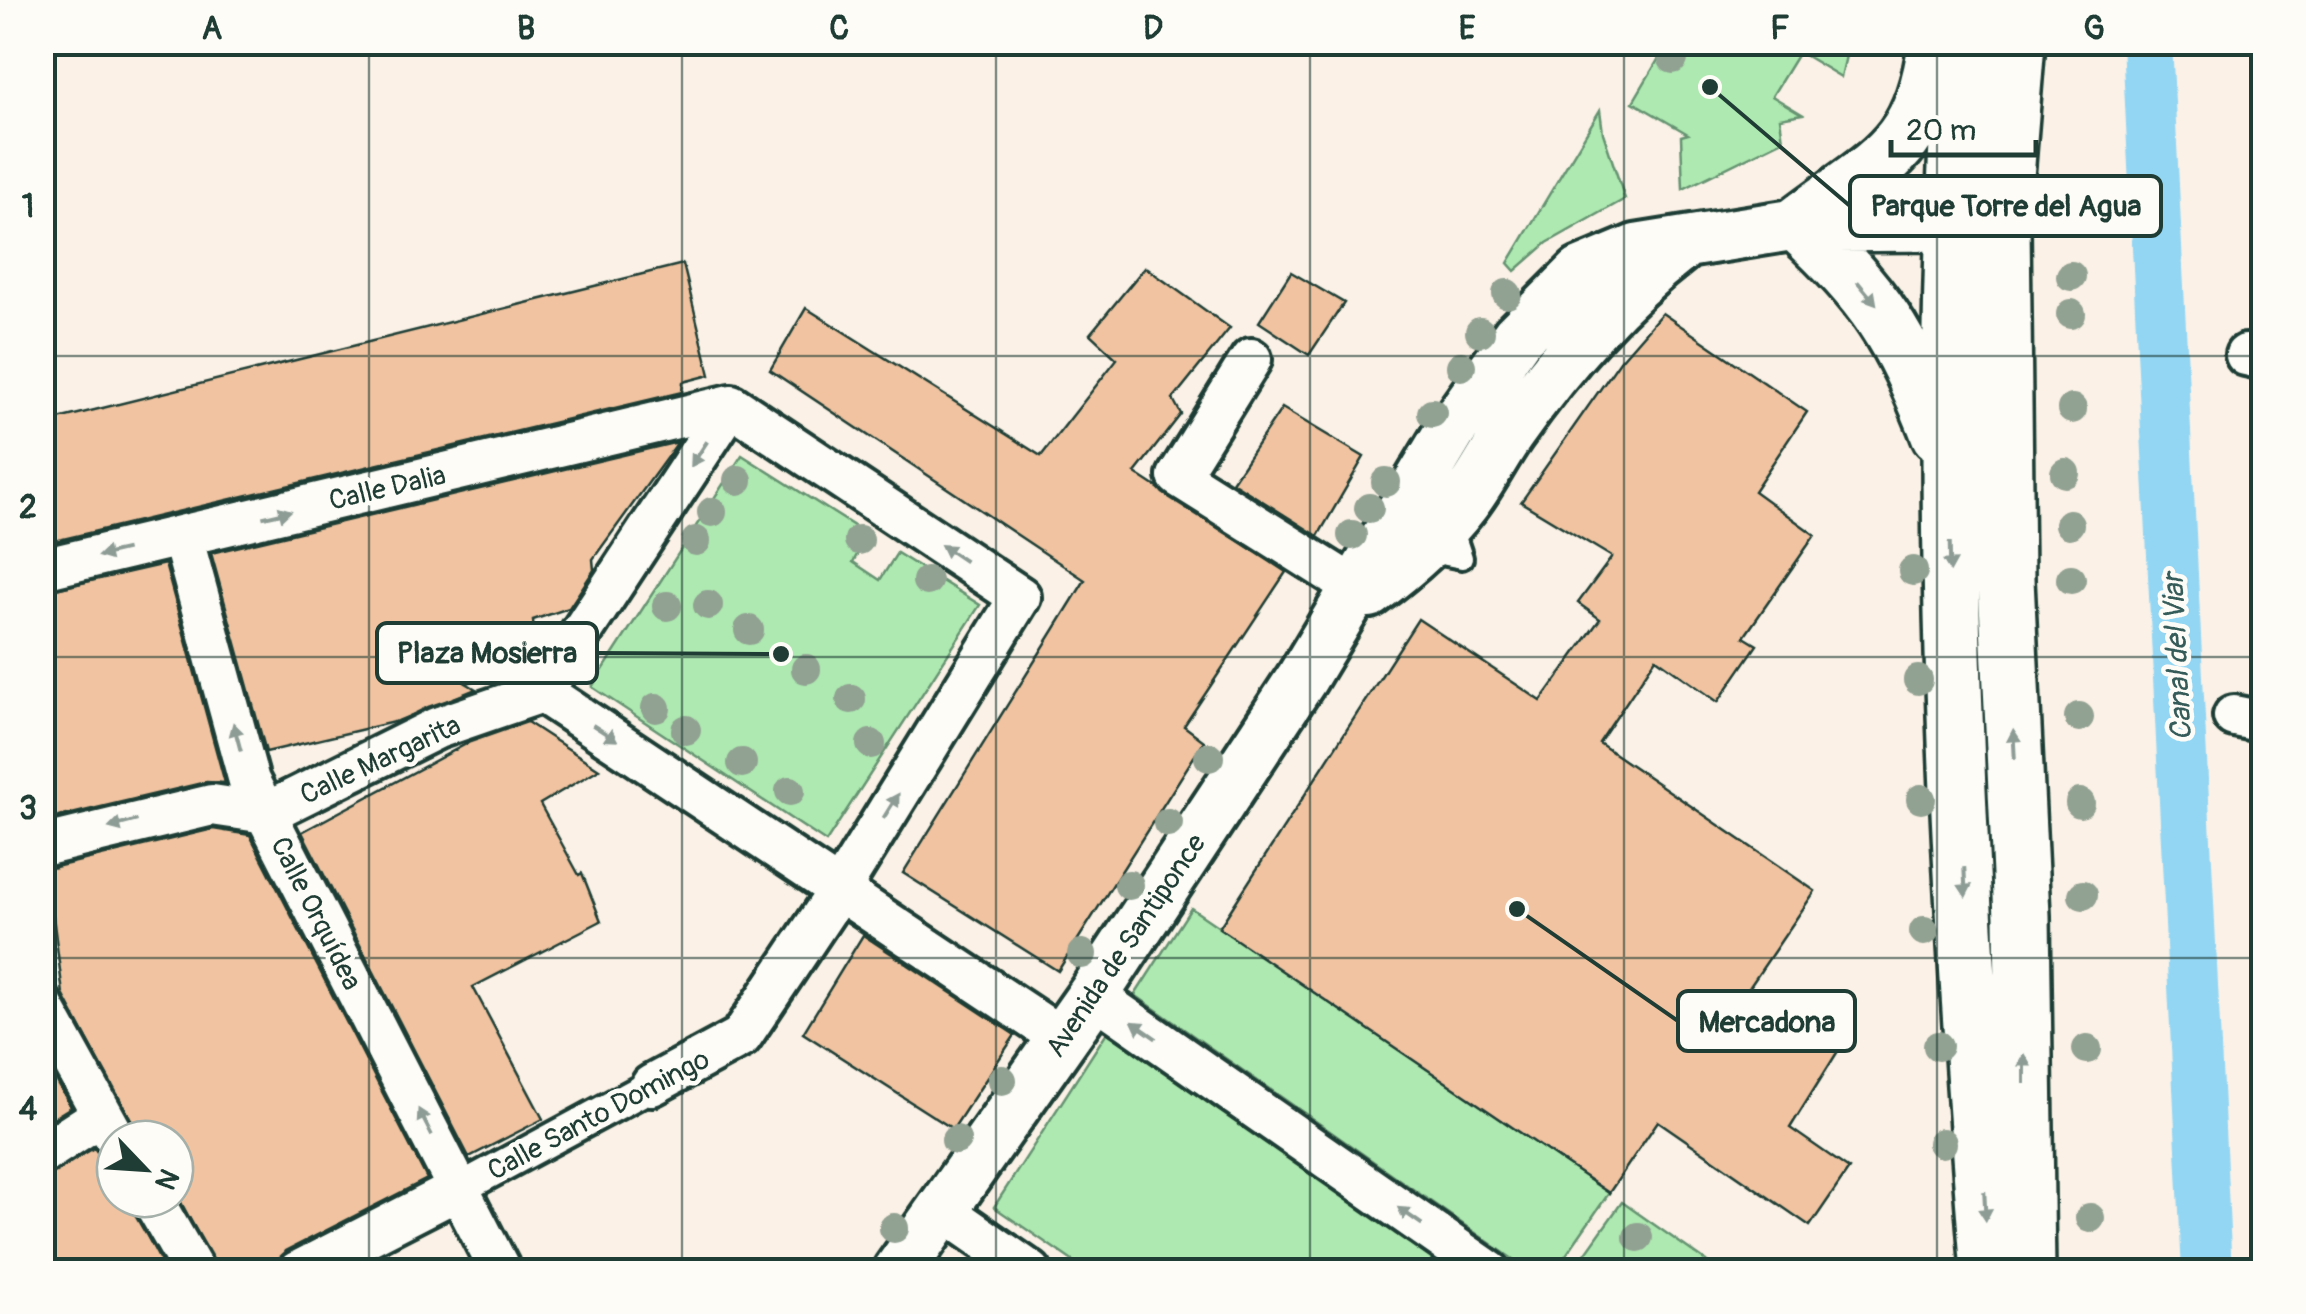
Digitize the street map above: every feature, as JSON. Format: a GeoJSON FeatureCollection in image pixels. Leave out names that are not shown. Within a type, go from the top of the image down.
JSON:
{"type":"FeatureCollection","features":[{"type":"Feature","properties":{"kind":"main road"},"geometry":{"type":"LineString","coordinates":[[1798,224],[1900,146],[1929,94],[1936,42]]}},
{"type":"Feature","properties":{"kind":"main road"},"geometry":{"type":"LineString","coordinates":[[1963,42],[1951,223],[1949,460],[1957,742],[1989,1272]]}},
{"type":"Feature","properties":{"kind":"main road"},"geometry":{"type":"LineString","coordinates":[[1951,223],[1976,188],[1982,117],[2013,42]]}},
{"type":"Feature","properties":{"kind":"main road"},"geometry":{"type":"LineString","coordinates":[[2013,42],[2002,225],[2006,580],[2022,916],[2027,1272]]}},
{"type":"Feature","properties":{"kind":"main road"},"geometry":{"type":"LineString","coordinates":[[1798,224],[1951,223],[1964,235],[1976,259],[1976,478],[2006,580]]}},
{"type":"Feature","properties":{"kind":"main road"},"geometry":{"type":"LineString","coordinates":[[1798,224],[1864,288],[1886,317],[1914,370],[1949,460]]}},
{"type":"Feature","properties":{"kind":"street","name":"Avenida de Santiponce"},"geometry":{"type":"LineString","coordinates":[[1453,520],[1450,430],[1517,337],[1581,273],[1660,247],[1798,224]]}},
{"type":"Feature","properties":{"kind":"street","name":"Avenida de Santiponce"},"geometry":{"type":"LineString","coordinates":[[898,1272],[1093,995],[1349,600],[1453,520],[1510,431],[1640,278],[1660,247]]}},
{"type":"Feature","properties":{"kind":"street"},"geometry":{"type":"LineString","coordinates":[[1251,359],[1178,476],[1349,600]]}},
{"type":"Feature","properties":{"kind":"street"},"geometry":{"type":"LineString","coordinates":[[731,405],[542,692],[1063,1039]]}},
{"type":"Feature","properties":{"kind":"street","name":"Calle Dalia"},"geometry":{"type":"LineString","coordinates":[[42,570],[731,405]]}},
{"type":"Feature","properties":{"kind":"street","name":"Calle Santo Domingo"},"geometry":{"type":"LineString","coordinates":[[297,1272],[741,1037],[840,889],[1020,597],[731,405]]}},
{"type":"Feature","properties":{"kind":"street","name":"Calle Orquídea"},"geometry":{"type":"LineString","coordinates":[[182,536],[249,782],[501,1272]]}},
{"type":"Feature","properties":{"kind":"street","name":"Calle Margarita"},"geometry":{"type":"LineString","coordinates":[[42,846],[212,805],[266,812],[437,728],[542,692]]}},
{"type":"Feature","properties":{"kind":"street"},"geometry":{"type":"LineString","coordinates":[[1093,995],[1490,1272]]}},
{"type":"Feature","properties":{"kind":"street"},"geometry":{"type":"LineString","coordinates":[[42,1004],[105,1119]]}},
{"type":"Feature","properties":{"kind":"street"},"geometry":{"type":"LineString","coordinates":[[42,1154],[95,1133]]}},
{"type":"Feature","properties":{"kind":"street"},"geometry":{"type":"LineString","coordinates":[[942,1210],[1031,1272]]}},
{"type":"Feature","properties":{"kind":"street"},"geometry":{"type":"LineString","coordinates":[[164,1219],[194,1272]]}},
{"type":"Feature","properties":{"kind":"lane"},"geometry":{"type":"LineString","coordinates":[[1554,331],[1584,289],[1660,247]]}},
{"type":"Feature","properties":{"kind":"green space"},"geometry":{"type":"Polygon","coordinates":[[[1668,42],[1849,43],[1841,77],[1799,52],[1772,96],[1802,114],[1780,118],[1783,140],[1683,189],[1681,136],[1688,134],[1633,102],[1668,42]]]}},
{"type":"Feature","properties":{"kind":"green space"},"geometry":{"type":"Polygon","coordinates":[[[1600,110],[1603,133],[1625,199],[1547,243],[1515,271],[1508,263],[1600,110]]]}},
{"type":"Feature","properties":{"kind":"green space"},"geometry":{"type":"Polygon","coordinates":[[[742,455],[868,535],[853,562],[880,580],[897,553],[980,605],[826,842],[592,687],[742,455]]]}},
{"type":"Feature","properties":{"kind":"green space"},"geometry":{"type":"Polygon","coordinates":[[[1191,908],[1609,1193],[1555,1271],[1530,1271],[1135,995],[1191,908]]]}},
{"type":"Feature","properties":{"kind":"green space"},"geometry":{"type":"Polygon","coordinates":[[[1107,1032],[1451,1271],[1087,1271],[994,1207],[1107,1032]]]}},
{"type":"Feature","properties":{"kind":"green space"},"geometry":{"type":"Polygon","coordinates":[[[1622,1202],[1720,1271],[1573,1271],[1622,1202]]]}},
{"type":"Feature","properties":{"kind":"building"},"geometry":{"type":"Polygon","coordinates":[[[683,264],[710,375],[683,382],[682,392],[42,544],[42,423],[683,264]]]}},
{"type":"Feature","properties":{"kind":"building"},"geometry":{"type":"Polygon","coordinates":[[[1145,267],[1230,328],[1173,399],[1181,414],[1135,473],[1286,572],[1184,726],[1204,741],[1058,971],[903,873],[1085,580],[770,370],[806,308],[1041,456],[1117,359],[1090,334],[1145,267]]]}},
{"type":"Feature","properties":{"kind":"building"},"geometry":{"type":"Polygon","coordinates":[[[1291,272],[1344,303],[1309,355],[1259,322],[1291,272]]]}},
{"type":"Feature","properties":{"kind":"building"},"geometry":{"type":"Polygon","coordinates":[[[1662,313],[1807,412],[1754,491],[1815,535],[1744,637],[1757,645],[1718,702],[1656,658],[1599,743],[1815,891],[1747,991],[1838,1051],[1790,1128],[1849,1169],[1810,1226],[1658,1121],[1609,1193],[1219,928],[1418,619],[1541,701],[1600,619],[1578,603],[1612,557],[1521,502],[1620,361],[1662,313]]]}},
{"type":"Feature","properties":{"kind":"building"},"geometry":{"type":"Polygon","coordinates":[[[1282,408],[1364,457],[1318,536],[1232,482],[1282,408]]]}},
{"type":"Feature","properties":{"kind":"building"},"geometry":{"type":"Polygon","coordinates":[[[678,442],[593,559],[594,570],[569,608],[533,620],[536,658],[531,666],[466,683],[476,689],[398,721],[266,752],[211,553],[678,442]]]}},
{"type":"Feature","properties":{"kind":"building"},"geometry":{"type":"Polygon","coordinates":[[[165,564],[225,783],[206,782],[42,821],[42,592],[165,564]]]}},
{"type":"Feature","properties":{"kind":"building"},"geometry":{"type":"Polygon","coordinates":[[[527,722],[599,769],[540,804],[579,875],[582,873],[601,921],[473,987],[543,1119],[469,1157],[302,832],[470,742],[527,722]]]}},
{"type":"Feature","properties":{"kind":"building"},"geometry":{"type":"Polygon","coordinates":[[[213,829],[250,835],[427,1179],[286,1251],[273,1272],[218,1272],[190,1219],[195,1219],[195,1119],[129,1119],[63,994],[47,869],[213,829]]]}},
{"type":"Feature","properties":{"kind":"building"},"geometry":{"type":"Polygon","coordinates":[[[863,935],[1015,1035],[953,1129],[803,1033],[863,935]]]}},
{"type":"Feature","properties":{"kind":"building"},"geometry":{"type":"Polygon","coordinates":[[[42,1055],[71,1107],[42,1125],[42,1055]]]}},
{"type":"Feature","properties":{"kind":"building"},"geometry":{"type":"Polygon","coordinates":[[[94,1148],[95,1219],[138,1219],[166,1272],[42,1272],[42,1178],[94,1148]]]}},
{"type":"Feature","properties":{"kind":"waterway","name":"Canal del Viar"},"geometry":{"type":"LineString","coordinates":[[2147,42],[2207,1272]]}},
{"type":"Feature","properties":{"kind":"place","name":"Parque Torre del Agua"},"geometry":{"type":"Point","coordinates":[1710,87]}},
{"type":"Feature","properties":{"kind":"place","name":"Plaza Mosierra"},"geometry":{"type":"Point","coordinates":[781,654]}},
{"type":"Feature","properties":{"kind":"place","name":"Mercadona"},"geometry":{"type":"Point","coordinates":[1517,909]}}]}
